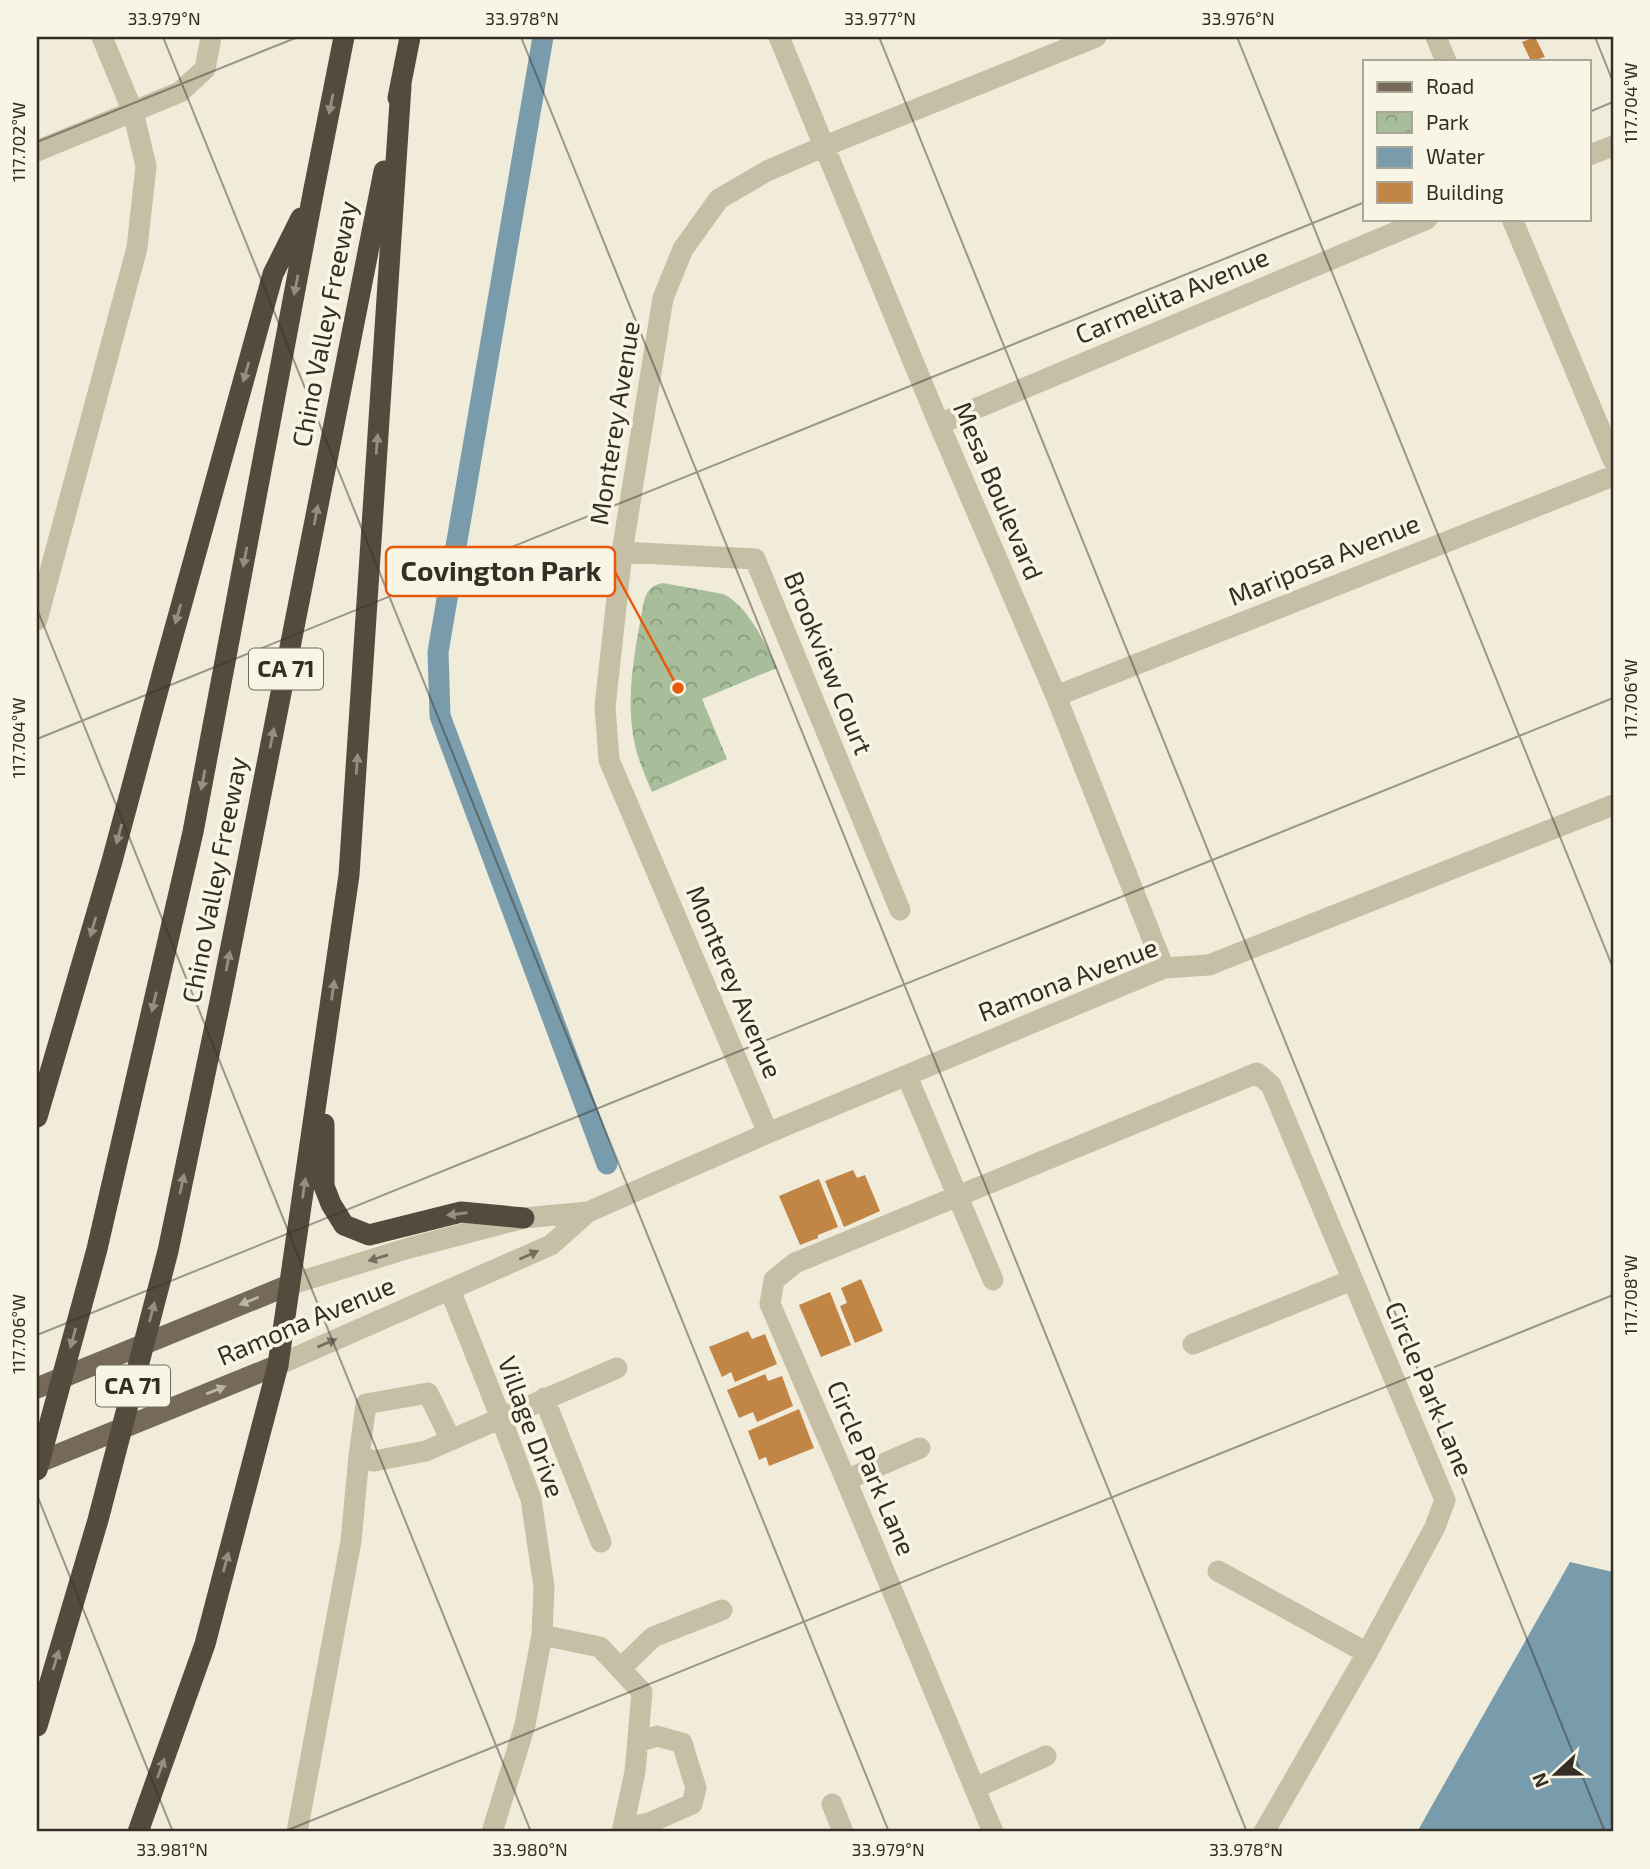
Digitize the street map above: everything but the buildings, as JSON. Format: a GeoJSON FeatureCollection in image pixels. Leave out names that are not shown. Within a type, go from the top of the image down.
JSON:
{"type":"FeatureCollection","features":[{"type":"Feature","properties":{"kind":"highway","name":"Chino Valley Freeway"},"geometry":{"type":"LineString","coordinates":[[37,1470],[97,1249],[193,832],[344,37]]}},
{"type":"Feature","properties":{"kind":"highway","name":"Chino Valley Freeway"},"geometry":{"type":"LineString","coordinates":[[37,1726],[98,1520],[168,1251],[221,997],[410,37]]}},
{"type":"Feature","properties":{"kind":"highway"},"geometry":{"type":"LineString","coordinates":[[138,1832],[205,1644],[278,1365],[349,875],[401,86]]}},
{"type":"Feature","properties":{"kind":"highway"},"geometry":{"type":"LineString","coordinates":[[37,1117],[112,861],[274,274],[313,194]]}},
{"type":"Feature","properties":{"kind":"highway"},"geometry":{"type":"LineString","coordinates":[[323,1058],[324,1186],[344,1225],[369,1235],[461,1212],[524,1218]]}},
{"type":"Feature","properties":{"kind":"main road","name":"Ramona Avenue"},"geometry":{"type":"LineString","coordinates":[[37,1388],[289,1285]]}},
{"type":"Feature","properties":{"kind":"main road","name":"Ramona Avenue"},"geometry":{"type":"LineString","coordinates":[[37,1463],[278,1365]]}},
{"type":"Feature","properties":{"kind":"street"},"geometry":{"type":"LineString","coordinates":[[37,620],[137,248],[146,166],[133,112],[102,37]]}},
{"type":"Feature","properties":{"kind":"street"},"geometry":{"type":"LineString","coordinates":[[37,152],[180,92],[205,69],[211,37]]}},
{"type":"Feature","properties":{"kind":"street","name":"Mesa Boulevard"},"geometry":{"type":"LineString","coordinates":[[779,37],[939,424],[1056,696],[1164,968]]}},
{"type":"Feature","properties":{"kind":"street","name":"Monterey Avenue"},"geometry":{"type":"LineString","coordinates":[[768,1133],[609,760],[606,707],[622,552],[663,298],[684,249],[719,200],[768,171],[825,146],[1096,37]]}},
{"type":"Feature","properties":{"kind":"street"},"geometry":{"type":"LineString","coordinates":[[1436,37],[1446,60]]}},
{"type":"Feature","properties":{"kind":"street"},"geometry":{"type":"LineString","coordinates":[[1590,155],[1613,146]]}},
{"type":"Feature","properties":{"kind":"street","name":"Carmelita Avenue"},"geometry":{"type":"LineString","coordinates":[[939,424],[1425,220]]}},
{"type":"Feature","properties":{"kind":"street"},"geometry":{"type":"LineString","coordinates":[[1512,220],[1613,460]]}},
{"type":"Feature","properties":{"kind":"street","name":"Mariposa Avenue"},"geometry":{"type":"LineString","coordinates":[[1056,696],[1613,476]]}},
{"type":"Feature","properties":{"kind":"street","name":"Brookview Court"},"geometry":{"type":"LineString","coordinates":[[622,552],[755,559],[900,910]]}},
{"type":"Feature","properties":{"kind":"street","name":"Ramona Avenue"},"geometry":{"type":"LineString","coordinates":[[278,1365],[551,1245],[588,1212],[768,1133],[1164,968],[1209,965],[1613,805]]}},
{"type":"Feature","properties":{"kind":"street"},"geometry":{"type":"LineString","coordinates":[[1096,996],[1134,970],[1143,957],[1149,930]]}},
{"type":"Feature","properties":{"kind":"street","name":"Circle Park Lane"},"geometry":{"type":"LineString","coordinates":[[993,1832],[770,1304],[774,1280],[795,1263],[1257,1073],[1272,1085],[1445,1500],[1435,1527],[1367,1653],[1265,1832]]}},
{"type":"Feature","properties":{"kind":"street"},"geometry":{"type":"LineString","coordinates":[[907,1076],[993,1280]]}},
{"type":"Feature","properties":{"kind":"street","name":"Ramona Avenue"},"geometry":{"type":"LineString","coordinates":[[289,1285],[409,1248],[524,1218],[588,1212]]}},
{"type":"Feature","properties":{"kind":"street"},"geometry":{"type":"LineString","coordinates":[[1194,1344],[1352,1280]]}},
{"type":"Feature","properties":{"kind":"street","name":"Village Drive"},"geometry":{"type":"LineString","coordinates":[[450,1290],[531,1499],[544,1587],[542,1635],[525,1724],[492,1832]]}},
{"type":"Feature","properties":{"kind":"street"},"geometry":{"type":"LineString","coordinates":[[359,1456],[374,1461],[426,1451],[617,1368]]}},
{"type":"Feature","properties":{"kind":"street"},"geometry":{"type":"LineString","coordinates":[[297,1832],[351,1541],[366,1404],[428,1393],[451,1440]]}},
{"type":"Feature","properties":{"kind":"street"},"geometry":{"type":"LineString","coordinates":[[544,1398],[601,1542]]}},
{"type":"Feature","properties":{"kind":"street"},"geometry":{"type":"LineString","coordinates":[[846,1480],[920,1448]]}},
{"type":"Feature","properties":{"kind":"street"},"geometry":{"type":"LineString","coordinates":[[1218,1571],[1367,1653]]}},
{"type":"Feature","properties":{"kind":"street"},"geometry":{"type":"LineString","coordinates":[[620,1669],[653,1637],[722,1610]]}},
{"type":"Feature","properties":{"kind":"street"},"geometry":{"type":"LineString","coordinates":[[542,1635],[600,1647],[642,1692],[635,1772],[623,1830],[649,1823],[692,1804],[696,1788],[682,1743],[657,1736],[638,1742]]}},
{"type":"Feature","properties":{"kind":"street"},"geometry":{"type":"LineString","coordinates":[[975,1788],[1046,1756]]}},
{"type":"Feature","properties":{"kind":"street"},"geometry":{"type":"LineString","coordinates":[[832,1804],[843,1832]]}},
{"type":"Feature","properties":{"kind":"green space"},"geometry":{"type":"Polygon","coordinates":[[[663,583],[723,594],[732,599],[755,626],[777,668],[702,699],[727,759],[652,792],[634,742],[631,684],[644,601],[650,589],[663,583]]]}},
{"type":"Feature","properties":{"kind":"water"},"geometry":{"type":"Polygon","coordinates":[[[1570,1562],[1613,1572],[1613,1832],[1417,1832],[1570,1562]]]}},
{"type":"Feature","properties":{"kind":"waterway"},"geometry":{"type":"LineString","coordinates":[[543,37],[438,652],[440,716],[607,1164]]}},
{"type":"Feature","properties":{"kind":"place","name":"Covington Park"},"geometry":{"type":"Point","coordinates":[678,688]}}]}
